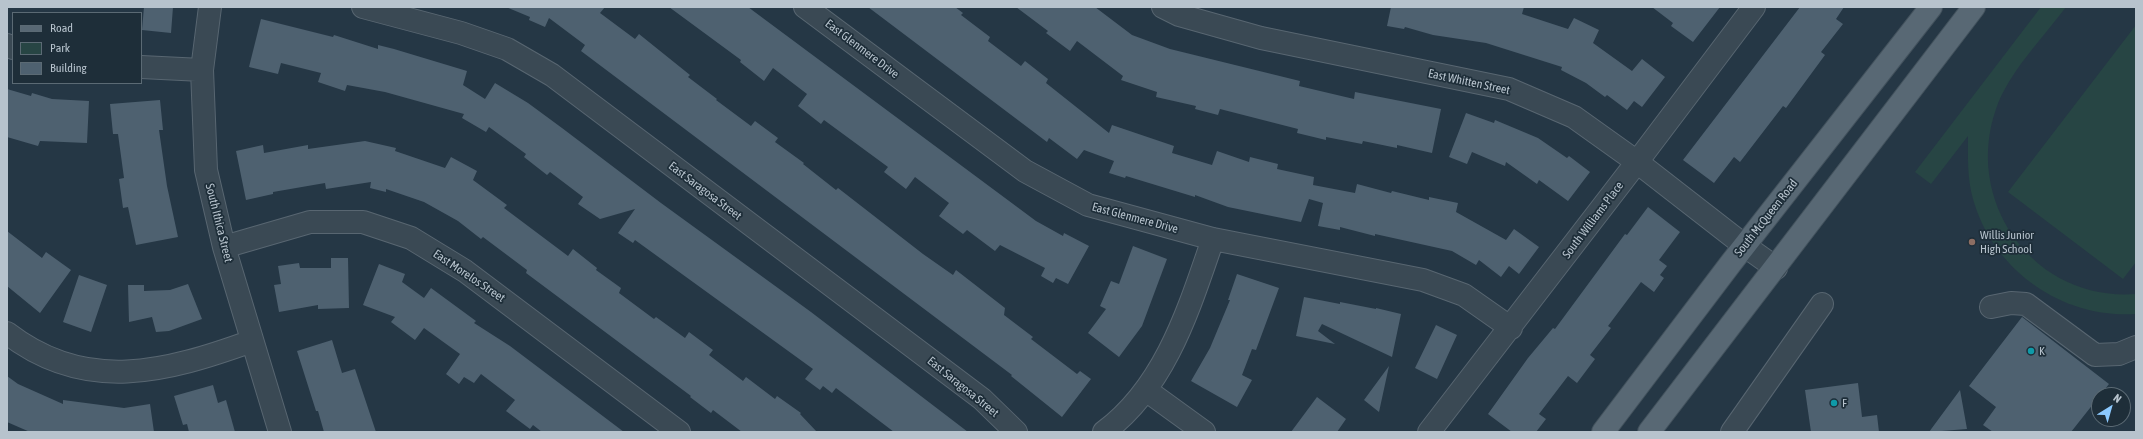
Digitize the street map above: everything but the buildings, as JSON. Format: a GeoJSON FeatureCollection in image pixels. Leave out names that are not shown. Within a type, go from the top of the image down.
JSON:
{"type":"FeatureCollection","features":[{"type":"Feature","properties":{"kind":"main road","name":"South McQueen Road"},"geometry":{"type":"LineString","coordinates":[[1603,432],[1745,246],[1931,7]]}},
{"type":"Feature","properties":{"kind":"main road"},"geometry":{"type":"LineString","coordinates":[[1649,432],[1776,268],[1974,7]]}},
{"type":"Feature","properties":{"kind":"street","name":"South Ithica Street"},"geometry":{"type":"LineString","coordinates":[[210,7],[202,70],[206,170],[224,247],[280,432]]}},
{"type":"Feature","properties":{"kind":"street","name":"East Saragosa Street"},"geometry":{"type":"LineString","coordinates":[[363,7],[461,32],[506,49],[552,75],[982,399],[1016,432]]}},
{"type":"Feature","properties":{"kind":"street","name":"East Glenmere Drive"},"geometry":{"type":"LineString","coordinates":[[805,7],[1025,171],[1088,205],[1212,239],[1423,280],[1464,295],[1511,328]]}},
{"type":"Feature","properties":{"kind":"street","name":"East Whitten Street"},"geometry":{"type":"LineString","coordinates":[[1163,7],[1179,15],[1261,38],[1509,89],[1574,117],[1637,162],[1745,246],[1776,268]]}},
{"type":"Feature","properties":{"kind":"street","name":"South Williams Place"},"geometry":{"type":"LineString","coordinates":[[1429,432],[1511,328],[1754,7]]}},
{"type":"Feature","properties":{"kind":"street"},"geometry":{"type":"LineString","coordinates":[[142,67],[202,70]]}},
{"type":"Feature","properties":{"kind":"street","name":"East Morelos Street"},"geometry":{"type":"LineString","coordinates":[[224,247],[310,222],[363,222],[411,238],[465,271],[679,432]]}},
{"type":"Feature","properties":{"kind":"street"},"geometry":{"type":"LineString","coordinates":[[1104,432],[1115,424],[1146,390],[1170,351],[1188,309],[1212,239]]}},
{"type":"Feature","properties":{"kind":"street"},"geometry":{"type":"LineString","coordinates":[[1991,307],[2011,303],[2026,304],[2095,355],[2119,354],[2136,348]]}},
{"type":"Feature","properties":{"kind":"street"},"geometry":{"type":"LineString","coordinates":[[1732,432],[1822,304]]}},
{"type":"Feature","properties":{"kind":"street"},"geometry":{"type":"LineString","coordinates":[[7,333],[44,356],[73,366],[106,372],[148,371],[181,365],[252,341]]}},
{"type":"Feature","properties":{"kind":"street"},"geometry":{"type":"LineString","coordinates":[[1146,390],[1204,432]]}},
{"type":"Feature","properties":{"kind":"green space"},"geometry":{"type":"Polygon","coordinates":[[[2041,7],[2066,7],[2017,69],[1996,109],[1988,144],[1990,179],[1999,211],[2016,240],[2039,264],[2067,282],[2100,292],[2136,294],[2136,314],[2109,313],[2082,308],[2057,299],[2034,285],[2014,268],[1996,248],[1983,225],[1973,199],[1969,175],[1968,136],[1931,184],[1915,172],[2041,7]]]}},
{"type":"Feature","properties":{"kind":"green space"},"geometry":{"type":"Polygon","coordinates":[[[2136,25],[2136,262],[2123,279],[2008,192],[2136,25]]]}},
{"type":"Feature","properties":{"kind":"place","name":"Willis Junior High School"},"geometry":{"type":"Point","coordinates":[1972,242]}},
{"type":"Feature","properties":{"kind":"place","name":"K"},"geometry":{"type":"Point","coordinates":[2031,351]}},
{"type":"Feature","properties":{"kind":"place","name":"F"},"geometry":{"type":"Point","coordinates":[1834,403]}}]}
